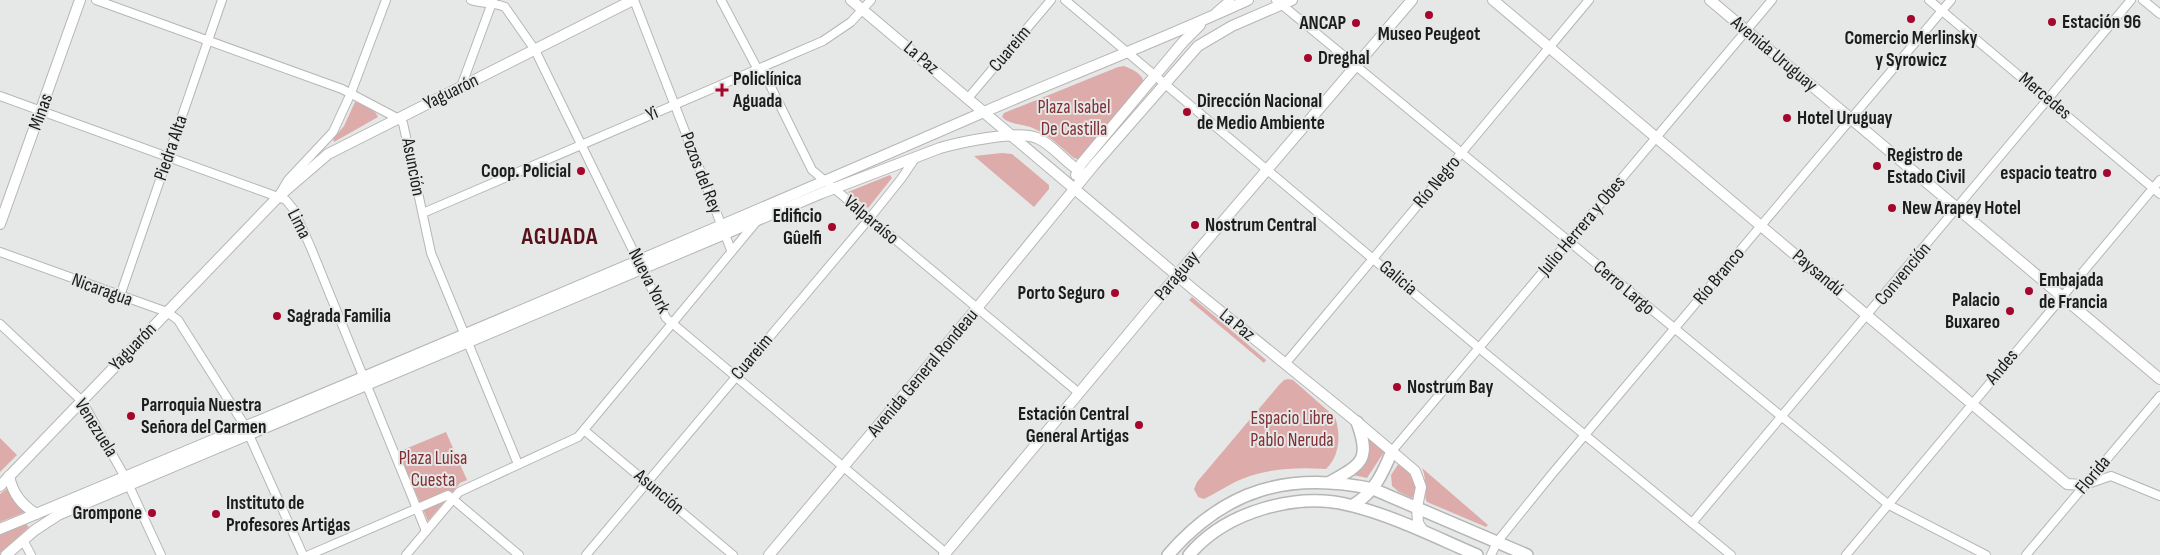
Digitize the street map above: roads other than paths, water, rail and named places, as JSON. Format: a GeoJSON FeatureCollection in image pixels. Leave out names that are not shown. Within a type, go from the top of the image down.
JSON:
{"type":"FeatureCollection","features":[{"type":"Feature","properties":{"kind":"main road"},"geometry":{"type":"LineString","coordinates":[[1330,482],[1351,471],[1362,458],[1364,450],[1357,422]]}},
{"type":"Feature","properties":{"kind":"main road"},"geometry":{"type":"LineString","coordinates":[[1353,506],[1365,498],[1373,489],[1392,451]]}},
{"type":"Feature","properties":{"kind":"main road"},"geometry":{"type":"LineString","coordinates":[[1168,555],[1198,524],[1244,496],[1269,488],[1296,483],[1330,482],[1373,489],[1527,555]]}},
{"type":"Feature","properties":{"kind":"main road"},"geometry":{"type":"LineString","coordinates":[[1189,555],[1212,534],[1234,521],[1267,508],[1318,501],[1353,506],[1423,531],[1477,555]]}},
{"type":"Feature","properties":{"kind":"street","name":"Minas"},"geometry":{"type":"LineString","coordinates":[[0,224],[80,0]]}},
{"type":"Feature","properties":{"kind":"street","name":"Asunción"},"geometry":{"type":"LineString","coordinates":[[96,0],[350,93],[397,118],[406,129],[431,253],[518,464]]}},
{"type":"Feature","properties":{"kind":"street","name":"Piedra Alta"},"geometry":{"type":"LineString","coordinates":[[120,296],[222,0]]}},
{"type":"Feature","properties":{"kind":"street"},"geometry":{"type":"LineString","coordinates":[[350,93],[386,0]]}},
{"type":"Feature","properties":{"kind":"street","name":"Nueva York"},"geometry":{"type":"LineString","coordinates":[[471,0],[479,3],[492,2],[505,8],[535,50],[582,143],[663,314],[945,554]]}},
{"type":"Feature","properties":{"kind":"street","name":"Yaguarón"},"geometry":{"type":"LineString","coordinates":[[0,486],[5,478],[82,401],[278,197],[322,158],[397,118],[633,0]]}},
{"type":"Feature","properties":{"kind":"street","name":"Pozos del Rey"},"geometry":{"type":"LineString","coordinates":[[633,0],[731,250]]}},
{"type":"Feature","properties":{"kind":"street","name":"Valparaíso"},"geometry":{"type":"LineString","coordinates":[[721,0],[757,68],[768,81],[809,165],[869,219],[1079,393]]}},
{"type":"Feature","properties":{"kind":"street","name":"La Paz"},"geometry":{"type":"LineString","coordinates":[[851,0],[968,97],[1177,276],[1415,471],[1421,487],[1417,507],[1418,523],[1423,531]]}},
{"type":"Feature","properties":{"kind":"street","name":"Yi"},"geometry":{"type":"LineString","coordinates":[[422,213],[835,34],[852,22],[871,0]]}},
{"type":"Feature","properties":{"kind":"street","name":"Cuareim"},"geometry":{"type":"LineString","coordinates":[[968,97],[1051,0]]}},
{"type":"Feature","properties":{"kind":"street","name":"Galicia"},"geometry":{"type":"LineString","coordinates":[[1065,0],[1479,348],[1731,555]]}},
{"type":"Feature","properties":{"kind":"street"},"geometry":{"type":"LineString","coordinates":[[1074,189],[1077,169],[1183,42],[1230,0]]}},
{"type":"Feature","properties":{"kind":"street"},"geometry":{"type":"LineString","coordinates":[[723,229],[758,219],[985,112],[1128,53],[1248,0]]}},
{"type":"Feature","properties":{"kind":"street","name":"Avenida General Rondeau"},"geometry":{"type":"LineString","coordinates":[[769,555],[977,308],[1094,165],[1198,46],[1212,36],[1279,2],[1292,0]]}},
{"type":"Feature","properties":{"kind":"street","name":"Paraguay"},"geometry":{"type":"LineString","coordinates":[[945,554],[1177,276],[1412,0]]}},
{"type":"Feature","properties":{"kind":"street","name":"Paysandú"},"geometry":{"type":"LineString","coordinates":[[1493,0],[2067,484],[2083,486]]}},
{"type":"Feature","properties":{"kind":"street","name":"Río Negro"},"geometry":{"type":"LineString","coordinates":[[1285,364],[1589,0]]}},
{"type":"Feature","properties":{"kind":"street","name":"Avenida Uruguay"},"geometry":{"type":"LineString","coordinates":[[1710,0],[2160,378]]}},
{"type":"Feature","properties":{"kind":"street","name":"Julio Herrera y Obes"},"geometry":{"type":"LineString","coordinates":[[1392,451],[1772,0]]}},
{"type":"Feature","properties":{"kind":"street","name":"Mercedes"},"geometry":{"type":"LineString","coordinates":[[1929,0],[2157,191]]}},
{"type":"Feature","properties":{"kind":"street","name":"Río Branco"},"geometry":{"type":"LineString","coordinates":[[1491,555],[1497,542],[1537,493],[1951,0]]}},
{"type":"Feature","properties":{"kind":"street","name":"Convención"},"geometry":{"type":"LineString","coordinates":[[1692,523],[2131,0]]}},
{"type":"Feature","properties":{"kind":"street"},"geometry":{"type":"LineString","coordinates":[[2143,0],[2160,14]]}},
{"type":"Feature","properties":{"kind":"street"},"geometry":{"type":"LineString","coordinates":[[461,87],[492,2]]}},
{"type":"Feature","properties":{"kind":"street","name":"Cerro Largo"},"geometry":{"type":"LineString","coordinates":[[1279,2],[1889,505],[1986,555]]}},
{"type":"Feature","properties":{"kind":"street","name":"Yaguarón"},"geometry":{"type":"LineString","coordinates":[[278,197],[288,180],[331,136],[350,93]]}},
{"type":"Feature","properties":{"kind":"street","name":"Lima"},"geometry":{"type":"LineString","coordinates":[[0,96],[288,202],[294,210],[426,531]]}},
{"type":"Feature","properties":{"kind":"street"},"geometry":{"type":"LineString","coordinates":[[0,529],[127,481],[830,185],[916,156],[959,143],[1012,136],[1038,138],[1077,169],[1084,169],[1094,165]]}},
{"type":"Feature","properties":{"kind":"street","name":"Cuareim"},"geometry":{"type":"LineString","coordinates":[[586,555],[869,219],[901,179],[916,156]]}},
{"type":"Feature","properties":{"kind":"street","name":"Andes"},"geometry":{"type":"LineString","coordinates":[[1846,555],[2063,295],[2157,191],[2160,180]]}},
{"type":"Feature","properties":{"kind":"street"},"geometry":{"type":"LineString","coordinates":[[406,555],[459,492],[569,442],[584,430],[758,219]]}},
{"type":"Feature","properties":{"kind":"street","name":"Nicaragua"},"geometry":{"type":"LineString","coordinates":[[0,252],[167,312],[178,320],[247,430],[303,555]]}},
{"type":"Feature","properties":{"kind":"street","name":"Venezuela"},"geometry":{"type":"LineString","coordinates":[[0,324],[82,401],[127,481],[161,555]]}},
{"type":"Feature","properties":{"kind":"street","name":"Florida"},"geometry":{"type":"LineString","coordinates":[[2026,555],[2160,396]]}},
{"type":"Feature","properties":{"kind":"street","name":"Asunción"},"geometry":{"type":"LineString","coordinates":[[584,430],[734,555]]}},
{"type":"Feature","properties":{"kind":"street"},"geometry":{"type":"LineString","coordinates":[[2083,486],[2112,476],[2160,496]]}},
{"type":"Feature","properties":{"kind":"street"},"geometry":{"type":"LineString","coordinates":[[5,478],[20,502],[36,514]]}},
{"type":"Feature","properties":{"kind":"street"},"geometry":{"type":"LineString","coordinates":[[6,555],[23,540],[58,515],[127,481]]}},
{"type":"Feature","properties":{"kind":"street"},"geometry":{"type":"LineString","coordinates":[[308,555],[448,495],[519,555]]}},
{"type":"Feature","properties":{"kind":"street"},"geometry":{"type":"LineString","coordinates":[[23,540],[31,555]]}},
{"type":"Feature","properties":{"kind":"place","name":"Museo Peugeot"},"geometry":{"type":"Point","coordinates":[1429,15]}},
{"type":"Feature","properties":{"kind":"place","name":"Comercio Merlinsky y Syrowicz"},"geometry":{"type":"Point","coordinates":[1911,19]}},
{"type":"Feature","properties":{"kind":"place","name":"Estación 96"},"geometry":{"type":"Point","coordinates":[2052,22]}},
{"type":"Feature","properties":{"kind":"place","name":"ANCAP"},"geometry":{"type":"Point","coordinates":[1356,23]}},
{"type":"Feature","properties":{"kind":"place","name":"Dreghal"},"geometry":{"type":"Point","coordinates":[1308,58]}},
{"type":"Feature","properties":{"kind":"place","name":"Policlínica Aguada"},"geometry":{"type":"Point","coordinates":[722,90]}},
{"type":"Feature","properties":{"kind":"place","name":"Dirección Nacional de Medio Ambiente"},"geometry":{"type":"Point","coordinates":[1187,112]}},
{"type":"Feature","properties":{"kind":"place","name":"Hotel Uruguay"},"geometry":{"type":"Point","coordinates":[1787,118]}},
{"type":"Feature","properties":{"kind":"place","name":"Registro de Estado Civil"},"geometry":{"type":"Point","coordinates":[1877,166]}},
{"type":"Feature","properties":{"kind":"place","name":"Coop. Policial"},"geometry":{"type":"Point","coordinates":[581,171]}},
{"type":"Feature","properties":{"kind":"place","name":"espacio teatro"},"geometry":{"type":"Point","coordinates":[2107,173]}},
{"type":"Feature","properties":{"kind":"place","name":"New Arapey Hotel"},"geometry":{"type":"Point","coordinates":[1892,208]}},
{"type":"Feature","properties":{"kind":"place","name":"Nostrum Central"},"geometry":{"type":"Point","coordinates":[1195,225]}},
{"type":"Feature","properties":{"kind":"place","name":"Edificio Gûelfi"},"geometry":{"type":"Point","coordinates":[832,227]}},
{"type":"Feature","properties":{"kind":"place","name":"Embajada de Francia"},"geometry":{"type":"Point","coordinates":[2029,291]}},
{"type":"Feature","properties":{"kind":"place","name":"Porto Seguro"},"geometry":{"type":"Point","coordinates":[1115,293]}},
{"type":"Feature","properties":{"kind":"place","name":"Palacio Buxareo"},"geometry":{"type":"Point","coordinates":[2010,311]}},
{"type":"Feature","properties":{"kind":"place","name":"Sagrada Familia"},"geometry":{"type":"Point","coordinates":[277,316]}},
{"type":"Feature","properties":{"kind":"place","name":"Nostrum Bay"},"geometry":{"type":"Point","coordinates":[1397,387]}},
{"type":"Feature","properties":{"kind":"place","name":"Parroquia Nuestra Señora del Carmen"},"geometry":{"type":"Point","coordinates":[131,416]}},
{"type":"Feature","properties":{"kind":"place","name":"Estación Central General Artigas"},"geometry":{"type":"Point","coordinates":[1139,425]}},
{"type":"Feature","properties":{"kind":"place","name":"Grompone"},"geometry":{"type":"Point","coordinates":[152,513]}},
{"type":"Feature","properties":{"kind":"place","name":"Instituto de Profesores Artigas"},"geometry":{"type":"Point","coordinates":[216,514]}},
{"type":"Feature","properties":{"kind":"district","name":"AGUADA"},"geometry":{"type":"Point","coordinates":[560,236]}},
{"type":"Feature","properties":{"kind":"park label","name":"Plaza Isabel De Castilla"},"geometry":{"type":"Point","coordinates":[1074,118]}},
{"type":"Feature","properties":{"kind":"park label","name":"Espacio Libre Pablo Neruda"},"geometry":{"type":"Point","coordinates":[1292,429]}},
{"type":"Feature","properties":{"kind":"park label","name":"Plaza Luisa Cuesta"},"geometry":{"type":"Point","coordinates":[433,469]}}]}
